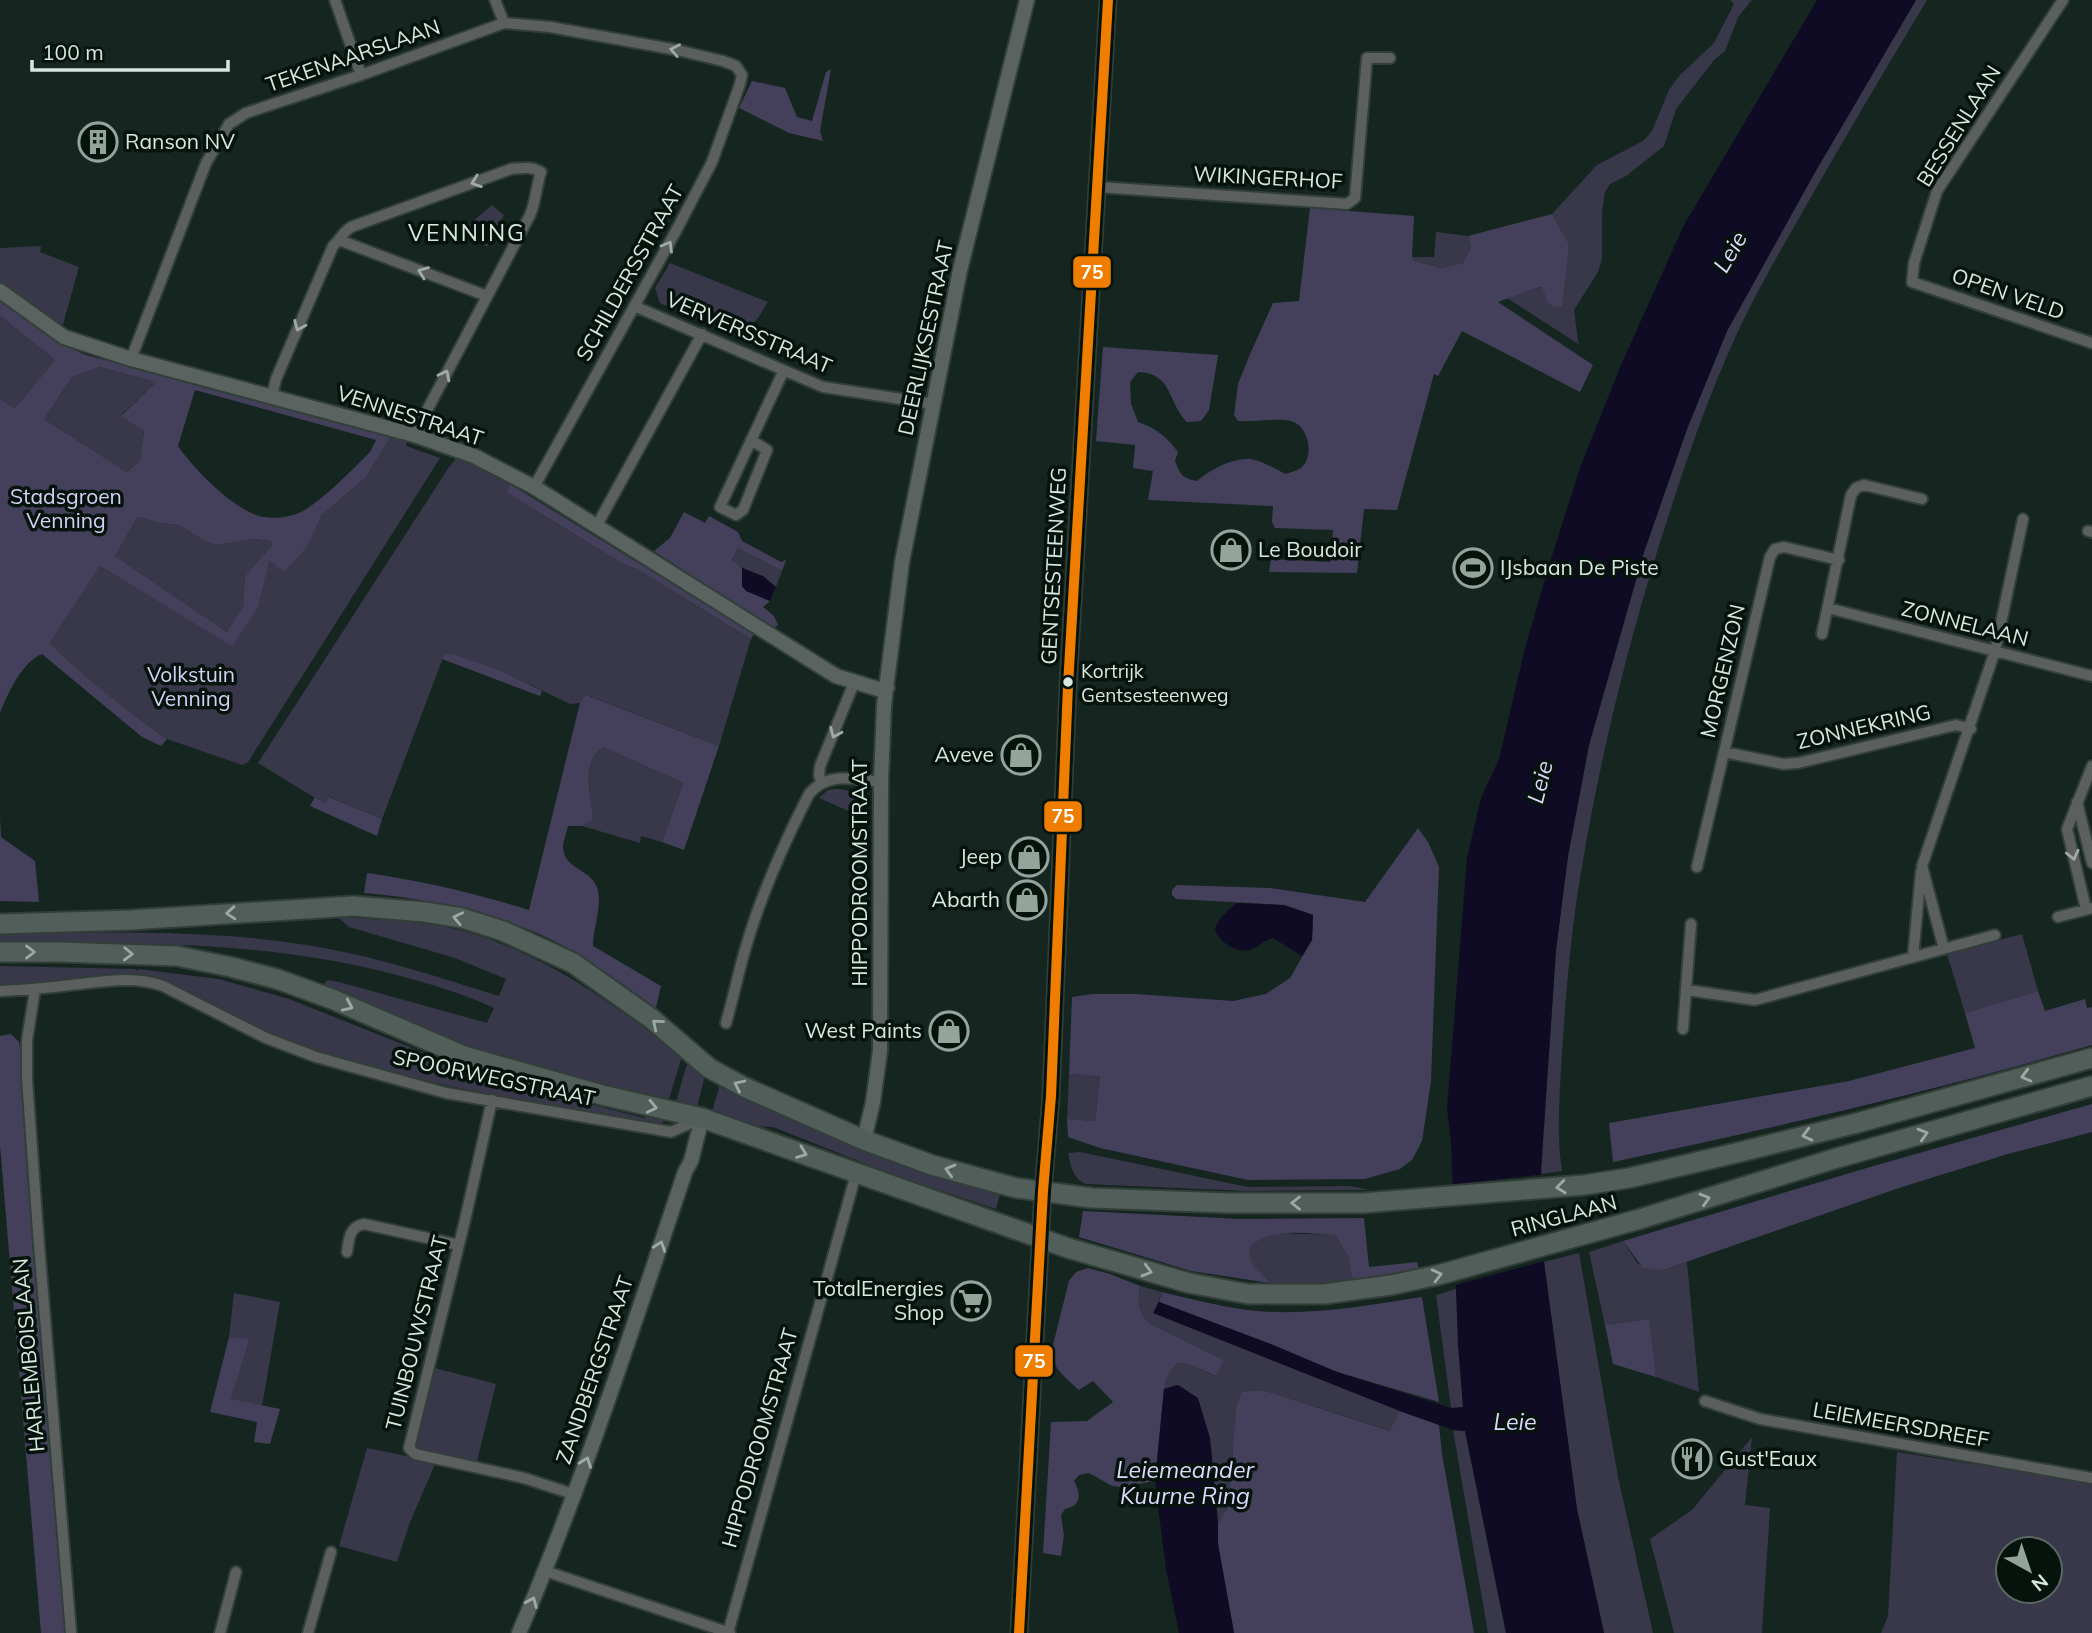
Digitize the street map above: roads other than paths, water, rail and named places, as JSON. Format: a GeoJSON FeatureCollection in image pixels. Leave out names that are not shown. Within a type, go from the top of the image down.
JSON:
{"type":"FeatureCollection","features":[{"type":"Feature","properties":{"kind":"highway","name":"RINGLAAN"},"geometry":{"type":"LineString","coordinates":[[0,924],[130,920],[353,906],[402,909],[462,918],[503,931],[572,964],[652,1019],[709,1068],[744,1087],[864,1140],[932,1165],[1008,1186],[1092,1198],[1229,1203],[1363,1203],[1526,1191],[1629,1178],[1857,1123],[2092,1058]]}},
{"type":"Feature","properties":{"kind":"highway","name":"RINGLAAN"},"geometry":{"type":"LineString","coordinates":[[0,952],[60,951],[177,956],[277,979],[332,999],[464,1056],[602,1095],[702,1118],[1082,1252],[1189,1283],[1232,1292],[1267,1295],[1324,1294],[1391,1285],[1438,1275],[1640,1219],[1837,1158],[2092,1086]]}},
{"type":"Feature","properties":{"kind":"main road","name":"GENTSESTEENWEG"},"geometry":{"type":"LineString","coordinates":[[1019,1633],[1041,1217],[1051,1097],[1068,686],[1108,0]]}},
{"type":"Feature","properties":{"kind":"street"},"geometry":{"type":"LineString","coordinates":[[335,0],[361,75]]}},
{"type":"Feature","properties":{"kind":"street"},"geometry":{"type":"LineString","coordinates":[[495,0],[504,23]]}},
{"type":"Feature","properties":{"kind":"street","name":"DEERLIJKSESTRAAT"},"geometry":{"type":"LineString","coordinates":[[887,688],[902,562],[960,270],[1027,0]]}},
{"type":"Feature","properties":{"kind":"street","name":"BESSENLAAN"},"geometry":{"type":"LineString","coordinates":[[1912,282],[1914,264],[1937,191],[2063,0]]}},
{"type":"Feature","properties":{"kind":"street","name":"TEKENAARSLAAN"},"geometry":{"type":"LineString","coordinates":[[131,359],[206,163],[229,124],[246,113],[504,23],[550,27],[677,50],[723,61],[740,69]]}},
{"type":"Feature","properties":{"kind":"street","name":"WIKINGERHOF"},"geometry":{"type":"LineString","coordinates":[[1098,187],[1347,204],[1355,198],[1367,58],[1390,58]]}},
{"type":"Feature","properties":{"kind":"street","name":"SCHILDERSSTRAAT"},"geometry":{"type":"LineString","coordinates":[[534,487],[712,162],[740,84],[740,69]]}},
{"type":"Feature","properties":{"kind":"street"},"geometry":{"type":"LineString","coordinates":[[272,396],[276,379],[333,246],[342,233],[351,227],[511,169],[531,168],[541,172],[536,188],[536,201],[530,215],[414,435]]}},
{"type":"Feature","properties":{"kind":"street"},"geometry":{"type":"LineString","coordinates":[[339,240],[486,296]]}},
{"type":"Feature","properties":{"kind":"street","name":"OPEN VELD"},"geometry":{"type":"LineString","coordinates":[[1912,282],[2092,343]]}},
{"type":"Feature","properties":{"kind":"street","name":"VENNESTRAAT"},"geometry":{"type":"LineString","coordinates":[[0,291],[64,337],[131,359],[414,435],[474,456],[534,487],[836,676],[855,683]]}},
{"type":"Feature","properties":{"kind":"street","name":"VERVERSSTRAAT"},"geometry":{"type":"LineString","coordinates":[[634,306],[823,387],[934,404]]}},
{"type":"Feature","properties":{"kind":"street"},"geometry":{"type":"LineString","coordinates":[[596,527],[702,334]]}},
{"type":"Feature","properties":{"kind":"street"},"geometry":{"type":"LineString","coordinates":[[751,440],[767,450],[743,510],[736,516],[720,507],[751,440],[783,372]]}},
{"type":"Feature","properties":{"kind":"street"},"geometry":{"type":"LineString","coordinates":[[1822,634],[1851,495],[1856,488],[1864,485],[1922,499]]}},
{"type":"Feature","properties":{"kind":"street"},"geometry":{"type":"LineString","coordinates":[[1913,957],[1917,893],[1922,866],[1971,729],[1995,651],[2023,520]]}},
{"type":"Feature","properties":{"kind":"street","name":"MORGENZON"},"geometry":{"type":"LineString","coordinates":[[1697,867],[1770,556],[1775,549],[1784,547],[1839,560]]}},
{"type":"Feature","properties":{"kind":"street","name":"ZONNELAAN"},"geometry":{"type":"LineString","coordinates":[[1828,608],[2092,676]]}},
{"type":"Feature","properties":{"kind":"street"},"geometry":{"type":"LineString","coordinates":[[821,782],[820,766],[855,683],[887,688]]}},
{"type":"Feature","properties":{"kind":"street","name":"HIPPODROOMSTRAAT"},"geometry":{"type":"LineString","coordinates":[[864,1140],[873,1102],[880,1051],[881,782],[887,688]]}},
{"type":"Feature","properties":{"kind":"street","name":"ZONNEKRING"},"geometry":{"type":"LineString","coordinates":[[1724,752],[1783,764],[1798,763],[1956,725],[1971,729]]}},
{"type":"Feature","properties":{"kind":"street"},"geometry":{"type":"LineString","coordinates":[[2058,917],[2089,909],[2067,829],[2092,766]]}},
{"type":"Feature","properties":{"kind":"street"},"geometry":{"type":"LineString","coordinates":[[726,1023],[745,949],[768,886],[809,794],[821,782],[842,778],[881,782]]}},
{"type":"Feature","properties":{"kind":"street"},"geometry":{"type":"LineString","coordinates":[[2077,802],[2092,863]]}},
{"type":"Feature","properties":{"kind":"street"},"geometry":{"type":"LineString","coordinates":[[1922,866],[1944,949]]}},
{"type":"Feature","properties":{"kind":"street"},"geometry":{"type":"LineString","coordinates":[[1683,1029],[1690,924]]}},
{"type":"Feature","properties":{"kind":"street"},"geometry":{"type":"LineString","coordinates":[[1687,990],[1755,1000],[1995,935]]}},
{"type":"Feature","properties":{"kind":"street","name":"SPOORWEGSTRAAT"},"geometry":{"type":"LineString","coordinates":[[0,991],[35,990],[124,979],[145,980],[163,986],[266,1038],[316,1057],[446,1093],[671,1132],[702,1118]]}},
{"type":"Feature","properties":{"kind":"street","name":"HARLEMBOISLAAN"},"geometry":{"type":"LineString","coordinates":[[35,990],[27,1040],[27,1079],[71,1633]]}},
{"type":"Feature","properties":{"kind":"street","name":"TUINBOUWSTRAAT"},"geometry":{"type":"LineString","coordinates":[[492,1100],[409,1443],[410,1450],[415,1454],[524,1478],[573,1494]]}},
{"type":"Feature","properties":{"kind":"street","name":"ZANDBERGSTRAAT"},"geometry":{"type":"LineString","coordinates":[[519,1633],[585,1466],[691,1161],[702,1118]]}},
{"type":"Feature","properties":{"kind":"street","name":"HIPPODROOMSTRAAT"},"geometry":{"type":"LineString","coordinates":[[729,1633],[856,1174]]}},
{"type":"Feature","properties":{"kind":"street"},"geometry":{"type":"LineString","coordinates":[[347,1252],[351,1231],[364,1224],[459,1245]]}},
{"type":"Feature","properties":{"kind":"street","name":"LEIEMEERSDREEF"},"geometry":{"type":"LineString","coordinates":[[1705,1401],[1760,1419],[2092,1478]]}},
{"type":"Feature","properties":{"kind":"street"},"geometry":{"type":"LineString","coordinates":[[308,1633],[331,1552]]}},
{"type":"Feature","properties":{"kind":"street"},"geometry":{"type":"LineString","coordinates":[[220,1633],[236,1572]]}},
{"type":"Feature","properties":{"kind":"street"},"geometry":{"type":"LineString","coordinates":[[545,1572],[729,1633]]}},
{"type":"Feature","properties":{"kind":"water","name":"Leie"},"geometry":{"type":"Polygon","coordinates":[[[1817,0],[1916,0],[1814,174],[1727,331],[1687,429],[1644,552],[1589,745],[1568,856],[1556,950],[1541,1168],[1544,1262],[1577,1509],[1604,1633],[1506,1633],[1465,1431],[1453,1430],[1400,1411],[1153,1313],[1159,1302],[1337,1372],[1451,1408],[1463,1407],[1458,1346],[1451,1142],[1447,1109],[1467,858],[1481,798],[1499,759],[1525,648],[1581,465],[1621,365],[1684,225],[1817,0]]]}},
{"type":"Feature","properties":{"kind":"water"},"geometry":{"type":"Polygon","coordinates":[[[742,568],[763,576],[776,587],[770,601],[746,591],[742,586],[742,568]]]}},
{"type":"Feature","properties":{"kind":"water"},"geometry":{"type":"Polygon","coordinates":[[[1237,903],[1284,905],[1313,915],[1312,940],[1302,956],[1273,938],[1247,950],[1235,949],[1224,942],[1215,928],[1224,914],[1237,903]]]}},
{"type":"Feature","properties":{"kind":"water","name":"Leiemeander Kuurne Ring"},"geometry":{"type":"Polygon","coordinates":[[[1178,1385],[1198,1398],[1210,1438],[1218,1544],[1234,1633],[1179,1633],[1166,1569],[1155,1481],[1164,1389],[1178,1385]]]}},
{"type":"Feature","properties":{"kind":"place","name":"Ranson NV"},"geometry":{"type":"Point","coordinates":[98,142]}},
{"type":"Feature","properties":{"kind":"place","name":"Le Boudoir"},"geometry":{"type":"Point","coordinates":[1231,550]}},
{"type":"Feature","properties":{"kind":"place","name":"IJsbaan De Piste"},"geometry":{"type":"Point","coordinates":[1473,568]}},
{"type":"Feature","properties":{"kind":"place","name":"Kortrijk Gentsesteenweg"},"geometry":{"type":"Point","coordinates":[1068,682]}},
{"type":"Feature","properties":{"kind":"place","name":"Aveve"},"geometry":{"type":"Point","coordinates":[1021,755]}},
{"type":"Feature","properties":{"kind":"place","name":"Jeep"},"geometry":{"type":"Point","coordinates":[1029,857]}},
{"type":"Feature","properties":{"kind":"place","name":"Abarth"},"geometry":{"type":"Point","coordinates":[1027,900]}},
{"type":"Feature","properties":{"kind":"place","name":"West Paints"},"geometry":{"type":"Point","coordinates":[949,1031]}},
{"type":"Feature","properties":{"kind":"place","name":"TotalEnergies Shop"},"geometry":{"type":"Point","coordinates":[971,1301]}},
{"type":"Feature","properties":{"kind":"place","name":"Gust'Eaux"},"geometry":{"type":"Point","coordinates":[1692,1459]}},
{"type":"Feature","properties":{"kind":"district","name":"VENNING"},"geometry":{"type":"Point","coordinates":[467,233]}},
{"type":"Feature","properties":{"kind":"park label","name":"Stadsgroen Venning"},"geometry":{"type":"Point","coordinates":[66,509]}},
{"type":"Feature","properties":{"kind":"park label","name":"Volkstuin Venning"},"geometry":{"type":"Point","coordinates":[191,687]}}]}
